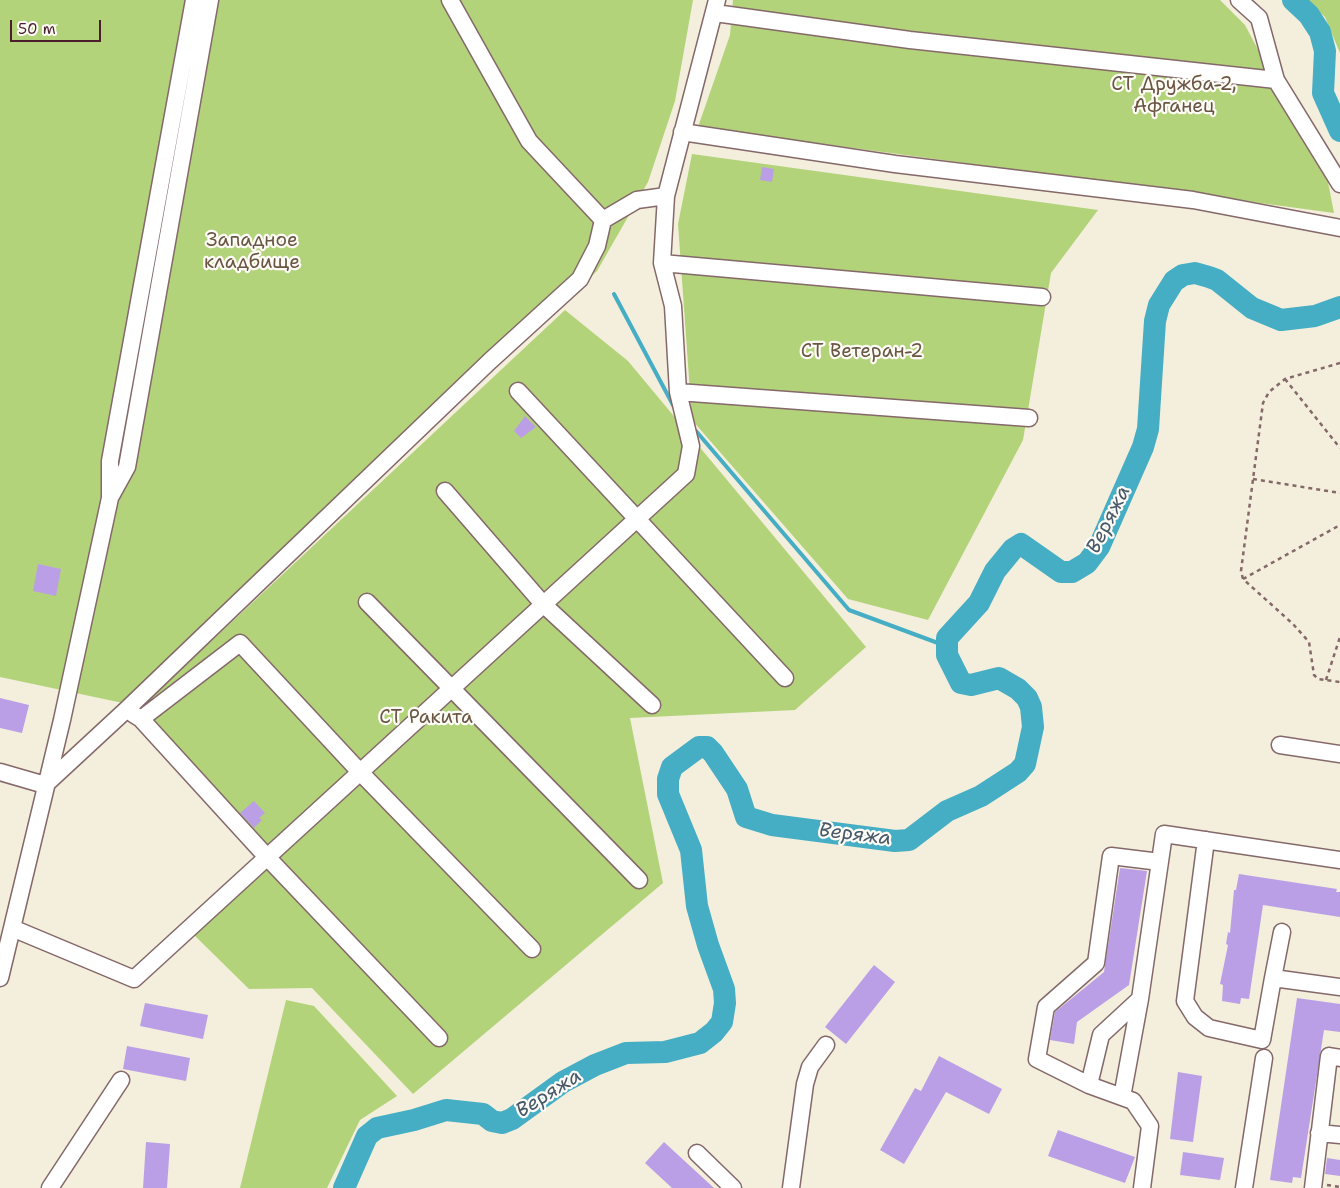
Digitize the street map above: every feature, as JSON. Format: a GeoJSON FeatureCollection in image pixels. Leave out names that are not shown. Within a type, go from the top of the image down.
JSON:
{"type":"FeatureCollection","features":[{"type":"Feature","properties":{"kind":"street"},"geometry":{"type":"LineString","coordinates":[[0,978],[62,720],[110,498],[110,461],[194,0]]}},
{"type":"Feature","properties":{"kind":"street"},"geometry":{"type":"LineString","coordinates":[[110,498],[127,466],[210,0]]}},
{"type":"Feature","properties":{"kind":"street"},"geometry":{"type":"LineString","coordinates":[[450,0],[529,142],[603,220]]}},
{"type":"Feature","properties":{"kind":"street"},"geometry":{"type":"LineString","coordinates":[[1239,0],[1259,18],[1276,80],[1340,184]]}},
{"type":"Feature","properties":{"kind":"street"},"geometry":{"type":"LineString","coordinates":[[12,928],[134,979],[266,856],[452,689],[686,474],[691,446],[678,392],[673,306],[662,263],[666,196],[716,7],[910,40],[1276,80]]}},
{"type":"Feature","properties":{"kind":"street"},"geometry":{"type":"LineString","coordinates":[[682,132],[895,164],[1193,200],[1340,228]]}},
{"type":"Feature","properties":{"kind":"street"},"geometry":{"type":"LineString","coordinates":[[45,785],[126,710],[490,361],[580,280],[597,246],[603,220],[637,200],[666,196]]}},
{"type":"Feature","properties":{"kind":"street"},"geometry":{"type":"LineString","coordinates":[[662,263],[1042,297]]}},
{"type":"Feature","properties":{"kind":"street"},"geometry":{"type":"LineString","coordinates":[[518,391],[785,678]]}},
{"type":"Feature","properties":{"kind":"street"},"geometry":{"type":"LineString","coordinates":[[678,392],[1030,418]]}},
{"type":"Feature","properties":{"kind":"street"},"geometry":{"type":"LineString","coordinates":[[445,491],[543,604],[652,705]]}},
{"type":"Feature","properties":{"kind":"street"},"geometry":{"type":"LineString","coordinates":[[367,602],[639,880]]}},
{"type":"Feature","properties":{"kind":"street"},"geometry":{"type":"LineString","coordinates":[[141,719],[240,643],[360,772],[532,949]]}},
{"type":"Feature","properties":{"kind":"street"},"geometry":{"type":"LineString","coordinates":[[126,710],[141,719],[266,856],[438,1038]]}},
{"type":"Feature","properties":{"kind":"street"},"geometry":{"type":"LineString","coordinates":[[1280,745],[1340,754]]}},
{"type":"Feature","properties":{"kind":"street"},"geometry":{"type":"LineString","coordinates":[[0,772],[45,785]]}},
{"type":"Feature","properties":{"kind":"street"},"geometry":{"type":"LineString","coordinates":[[1122,1097],[1140,998],[1164,834],[1340,860]]}},
{"type":"Feature","properties":{"kind":"street"},"geometry":{"type":"LineString","coordinates":[[1206,840],[1185,1001],[1195,1017],[1210,1028],[1262,1040],[1282,932]]}},
{"type":"Feature","properties":{"kind":"street"},"geometry":{"type":"LineString","coordinates":[[1142,1188],[1150,1126],[1133,1101],[1089,1085],[1037,1059],[1046,1007],[1096,963],[1111,856],[1160,862]]}},
{"type":"Feature","properties":{"kind":"street"},"geometry":{"type":"LineString","coordinates":[[1273,978],[1340,987]]}},
{"type":"Feature","properties":{"kind":"street"},"geometry":{"type":"LineString","coordinates":[[1089,1085],[1101,1035],[1140,998]]}},
{"type":"Feature","properties":{"kind":"street"},"geometry":{"type":"LineString","coordinates":[[791,1188],[805,1084],[810,1067],[826,1045]]}},
{"type":"Feature","properties":{"kind":"street"},"geometry":{"type":"LineString","coordinates":[[1313,1188],[1329,1056],[1340,1058]]}},
{"type":"Feature","properties":{"kind":"street"},"geometry":{"type":"LineString","coordinates":[[1244,1188],[1264,1058]]}},
{"type":"Feature","properties":{"kind":"street"},"geometry":{"type":"LineString","coordinates":[[50,1188],[121,1080]]}},
{"type":"Feature","properties":{"kind":"street"},"geometry":{"type":"LineString","coordinates":[[1319,1133],[1340,1135]]}},
{"type":"Feature","properties":{"kind":"street"},"geometry":{"type":"LineString","coordinates":[[697,1153],[733,1188]]}},
{"type":"Feature","properties":{"kind":"path"},"geometry":{"type":"LineString","coordinates":[[1340,363],[1285,379],[1269,392],[1263,403],[1241,571],[1243,579],[1309,642],[1314,675],[1318,679],[1340,682]]}},
{"type":"Feature","properties":{"kind":"path"},"geometry":{"type":"LineString","coordinates":[[1285,379],[1340,448]]}},
{"type":"Feature","properties":{"kind":"path"},"geometry":{"type":"LineString","coordinates":[[1252,479],[1340,493]]}},
{"type":"Feature","properties":{"kind":"path"},"geometry":{"type":"LineString","coordinates":[[1243,579],[1340,525]]}},
{"type":"Feature","properties":{"kind":"path"},"geometry":{"type":"LineString","coordinates":[[1326,680],[1340,637]]}},
{"type":"Feature","properties":{"kind":"green space","name":"Западное кладбище"},"geometry":{"type":"Polygon","coordinates":[[[0,0],[693,0],[675,101],[648,182],[597,271],[137,706],[0,677],[0,0]]]}},
{"type":"Feature","properties":{"kind":"green space","name":"СТ Дружба-2, Афганец"},"geometry":{"type":"Polygon","coordinates":[[[733,0],[1220,0],[1245,25],[1328,182],[1334,213],[698,127],[730,35],[733,0]]]}},
{"type":"Feature","properties":{"kind":"green space"},"geometry":{"type":"Polygon","coordinates":[[[1307,0],[1340,0],[1340,53],[1325,17],[1307,0]]]}},
{"type":"Feature","properties":{"kind":"green space","name":"СТ Ветеран-2"},"geometry":{"type":"Polygon","coordinates":[[[692,154],[1098,210],[1051,273],[1023,440],[928,620],[848,599],[692,420],[678,224],[692,154]]]}},
{"type":"Feature","properties":{"kind":"green space","name":"СТ Ракита"},"geometry":{"type":"Polygon","coordinates":[[[565,310],[628,361],[866,647],[795,710],[630,718],[663,883],[413,1094],[312,988],[249,989],[192,933],[275,856],[142,706],[565,310]]]}},
{"type":"Feature","properties":{"kind":"green space"},"geometry":{"type":"Polygon","coordinates":[[[286,1000],[314,1006],[397,1096],[360,1120],[327,1188],[240,1188],[286,1000]]]}},
{"type":"Feature","properties":{"kind":"building"},"geometry":{"type":"Polygon","coordinates":[[[762,167],[774,169],[772,182],[760,180],[762,167]]]}},
{"type":"Feature","properties":{"kind":"building"},"geometry":{"type":"Polygon","coordinates":[[[525,416],[536,427],[521,438],[514,431],[525,416]]]}},
{"type":"Feature","properties":{"kind":"building"},"geometry":{"type":"Polygon","coordinates":[[[38,564],[61,569],[56,596],[33,591],[38,564]]]}},
{"type":"Feature","properties":{"kind":"building"},"geometry":{"type":"Polygon","coordinates":[[[0,698],[29,705],[22,733],[0,728],[0,698]]]}},
{"type":"Feature","properties":{"kind":"building"},"geometry":{"type":"Polygon","coordinates":[[[254,801],[265,813],[259,818],[262,820],[254,828],[240,813],[254,801]]]}},
{"type":"Feature","properties":{"kind":"building"},"geometry":{"type":"Polygon","coordinates":[[[1120,868],[1147,871],[1129,985],[1077,1022],[1074,1044],[1050,1040],[1055,1012],[1104,972],[1120,868]]]}},
{"type":"Feature","properties":{"kind":"building"},"geometry":{"type":"Polygon","coordinates":[[[1239,874],[1337,889],[1336,892],[1340,892],[1340,917],[1263,905],[1249,999],[1241,998],[1240,1004],[1222,1001],[1223,985],[1220,984],[1228,945],[1226,944],[1228,932],[1230,933],[1234,890],[1236,890],[1239,874]]]}},
{"type":"Feature","properties":{"kind":"building"},"geometry":{"type":"Polygon","coordinates":[[[874,965],[895,982],[846,1044],[825,1027],[874,965]]]}},
{"type":"Feature","properties":{"kind":"building"},"geometry":{"type":"Polygon","coordinates":[[[1297,998],[1340,1004],[1340,1032],[1324,1030],[1301,1178],[1293,1177],[1292,1183],[1270,1180],[1297,998]]]}},
{"type":"Feature","properties":{"kind":"building"},"geometry":{"type":"Polygon","coordinates":[[[145,1003],[208,1015],[203,1039],[140,1026],[145,1003]]]}},
{"type":"Feature","properties":{"kind":"building"},"geometry":{"type":"Polygon","coordinates":[[[127,1046],[190,1058],[186,1081],[123,1069],[127,1046]]]}},
{"type":"Feature","properties":{"kind":"building"},"geometry":{"type":"Polygon","coordinates":[[[939,1056],[1002,1089],[989,1114],[946,1092],[904,1164],[880,1150],[915,1088],[921,1091],[939,1056]]]}},
{"type":"Feature","properties":{"kind":"building"},"geometry":{"type":"Polygon","coordinates":[[[1178,1072],[1202,1076],[1193,1142],[1170,1139],[1178,1072]]]}},
{"type":"Feature","properties":{"kind":"building"},"geometry":{"type":"Polygon","coordinates":[[[1058,1130],[1135,1157],[1125,1183],[1048,1156],[1058,1130]]]}},
{"type":"Feature","properties":{"kind":"building"},"geometry":{"type":"Polygon","coordinates":[[[146,1142],[170,1144],[167,1188],[143,1188],[146,1142]]]}},
{"type":"Feature","properties":{"kind":"building"},"geometry":{"type":"Polygon","coordinates":[[[664,1142],[714,1188],[672,1188],[645,1163],[664,1142]]]}},
{"type":"Feature","properties":{"kind":"building"},"geometry":{"type":"Polygon","coordinates":[[[1183,1152],[1224,1158],[1220,1180],[1180,1175],[1183,1152]]]}},
{"type":"Feature","properties":{"kind":"building"},"geometry":{"type":"Polygon","coordinates":[[[1327,1158],[1340,1160],[1340,1176],[1325,1174],[1327,1158]]]}},
{"type":"Feature","properties":{"kind":"waterway","name":"Веряжа"},"geometry":{"type":"LineString","coordinates":[[1293,0],[1309,15],[1320,32],[1325,51],[1323,93],[1340,131]]}},
{"type":"Feature","properties":{"kind":"waterway","name":"Веряжа"},"geometry":{"type":"LineString","coordinates":[[344,1188],[367,1136],[377,1128],[414,1120],[446,1110],[483,1114],[492,1121],[502,1123],[512,1119],[563,1082],[595,1065],[626,1053],[665,1052],[700,1043],[714,1032],[722,1022],[725,1003],[724,989],[708,945],[697,906],[691,850],[668,794],[668,779],[672,767],[699,747],[707,747],[713,753],[737,789],[746,817],[772,825],[895,841],[909,840],[947,811],[981,796],[1018,772],[1025,764],[1033,727],[1031,707],[1027,698],[1018,689],[999,678],[971,685],[961,683],[947,655],[947,638],[979,603],[995,571],[1013,549],[1021,544],[1061,572],[1072,572],[1087,563],[1099,547],[1143,447],[1148,429],[1155,321],[1159,305],[1174,281],[1183,275],[1195,273],[1209,277],[1217,280],[1252,308],[1281,320],[1315,316],[1340,307]]}},
{"type":"Feature","properties":{"kind":"waterway"},"geometry":{"type":"LineString","coordinates":[[614,294],[673,405]]}},
{"type":"Feature","properties":{"kind":"waterway"},"geometry":{"type":"LineString","coordinates":[[696,431],[849,610],[946,646]]}}]}
